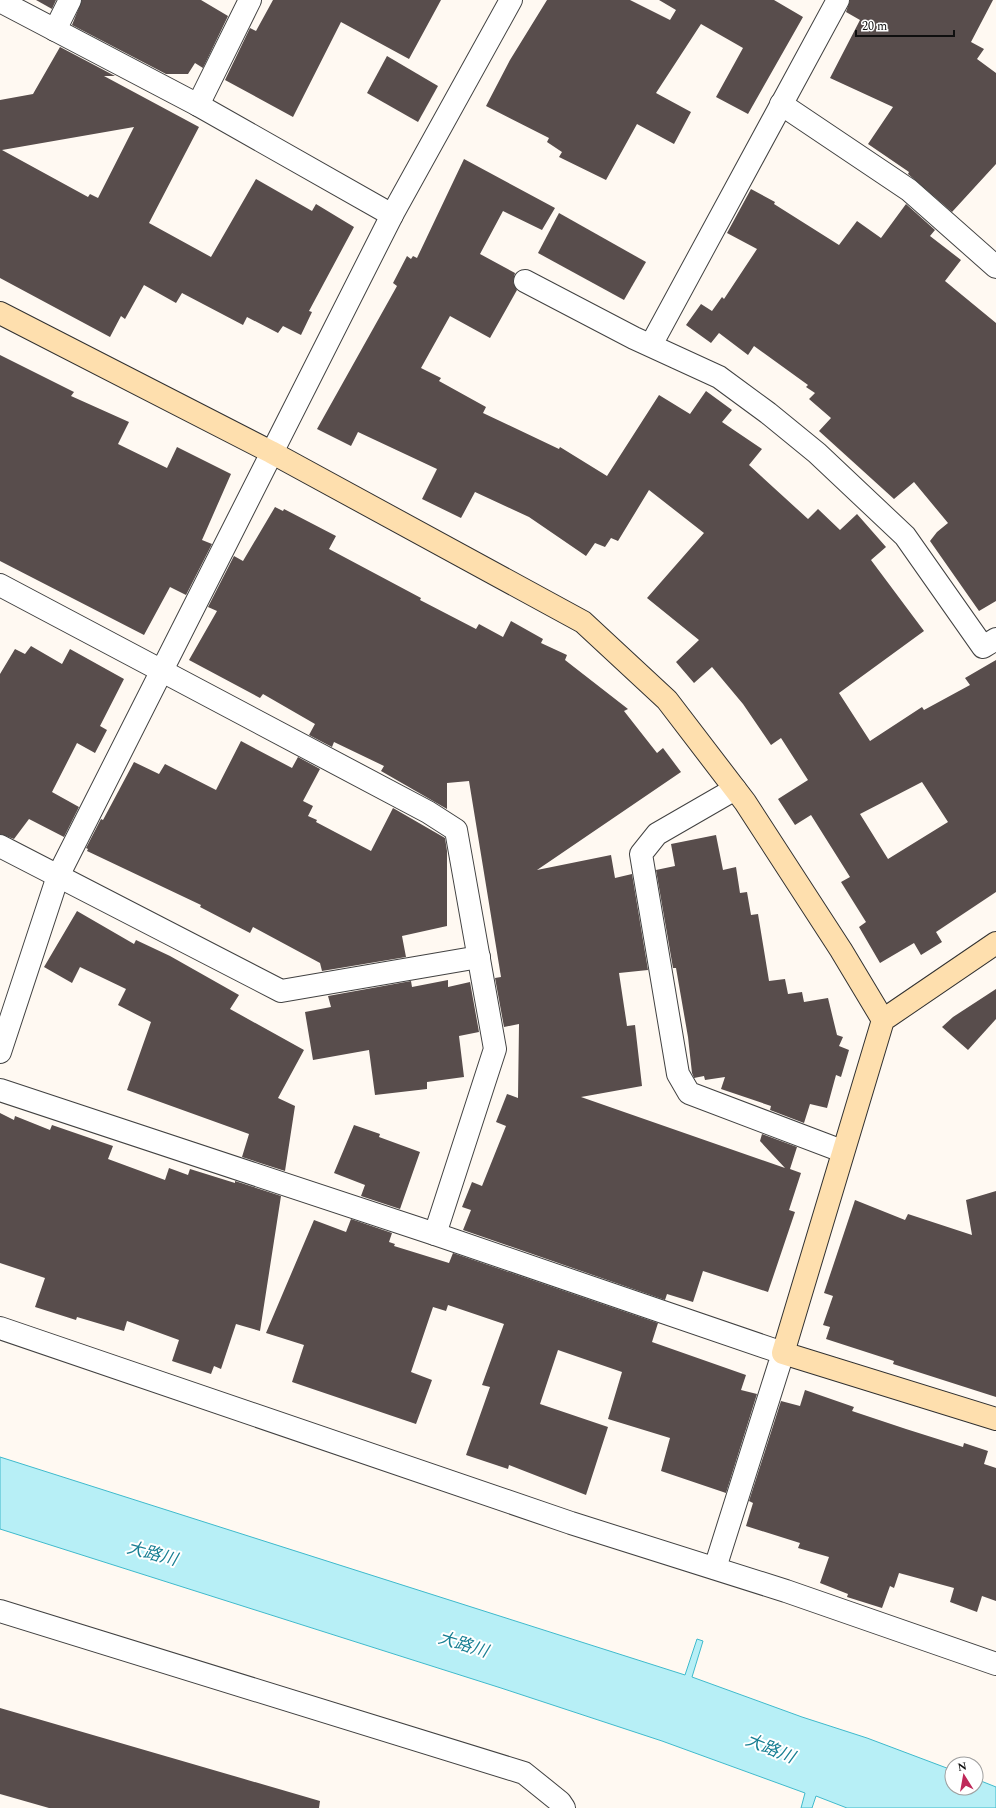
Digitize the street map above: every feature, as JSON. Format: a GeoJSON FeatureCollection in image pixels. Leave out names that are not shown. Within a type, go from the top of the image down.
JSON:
{"type":"FeatureCollection","features":[{"type":"Feature","properties":{"kind":"street"},"geometry":{"type":"LineString","coordinates":[[55,30],[70,0]]}},
{"type":"Feature","properties":{"kind":"street"},"geometry":{"type":"LineString","coordinates":[[198,105],[250,0]]}},
{"type":"Feature","properties":{"kind":"street"},"geometry":{"type":"LineString","coordinates":[[0,1052],[58,876],[392,215],[511,0]]}},
{"type":"Feature","properties":{"kind":"street"},"geometry":{"type":"LineString","coordinates":[[651,345],[838,0]]}},
{"type":"Feature","properties":{"kind":"street"},"geometry":{"type":"LineString","coordinates":[[0,1],[198,105],[392,215]]}},
{"type":"Feature","properties":{"kind":"street"},"geometry":{"type":"LineString","coordinates":[[781,104],[909,190],[996,267]]}},
{"type":"Feature","properties":{"kind":"street"},"geometry":{"type":"LineString","coordinates":[[525,281],[651,345],[719,377],[768,413],[817,453],[905,536],[983,647],[996,639]]}},
{"type":"Feature","properties":{"kind":"street"},"geometry":{"type":"LineString","coordinates":[[0,313],[271,452],[583,622],[666,700],[745,802],[841,950],[882,1020]]}},
{"type":"Feature","properties":{"kind":"street"},"geometry":{"type":"LineString","coordinates":[[0,585],[428,812],[456,830],[495,1049],[435,1234]]}},
{"type":"Feature","properties":{"kind":"street"},"geometry":{"type":"LineString","coordinates":[[735,789],[657,834],[642,854],[678,1074],[689,1093],[842,1151]]}},
{"type":"Feature","properties":{"kind":"street"},"geometry":{"type":"LineString","coordinates":[[0,846],[281,991],[479,957]]}},
{"type":"Feature","properties":{"kind":"street"},"geometry":{"type":"LineString","coordinates":[[715,1568],[783,1353],[882,1020],[996,943]]}},
{"type":"Feature","properties":{"kind":"street"},"geometry":{"type":"LineString","coordinates":[[0,1090],[435,1234],[783,1353],[996,1419]]}},
{"type":"Feature","properties":{"kind":"street"},"geometry":{"type":"LineString","coordinates":[[0,1328],[571,1524],[786,1591],[996,1664]]}},
{"type":"Feature","properties":{"kind":"street"},"geometry":{"type":"LineString","coordinates":[[0,1611],[524,1773],[560,1802],[564,1808]]}},
{"type":"Feature","properties":{"kind":"water","name":"大路川"},"geometry":{"type":"Polygon","coordinates":[[[0,1457],[685,1675],[697,1639],[703,1641],[692,1677],[802,1717],[867,1738],[944,1767],[944,1796],[984,1796],[984,1782],[996,1787],[996,1808],[847,1808],[816,1796],[812,1808],[801,1808],[805,1793],[662,1741],[501,1688],[0,1529],[0,1457]]]}},
{"type":"Feature","properties":{"kind":"building"},"geometry":{"type":"Polygon","coordinates":[[[36,0],[56,0],[52,9],[36,0]]]}},
{"type":"Feature","properties":{"kind":"building"},"geometry":{"type":"Polygon","coordinates":[[[82,0],[201,0],[228,16],[203,68],[195,63],[188,74],[166,74],[72,25],[82,0]]]}},
{"type":"Feature","properties":{"kind":"building"},"geometry":{"type":"Polygon","coordinates":[[[273,0],[441,0],[409,59],[341,22],[293,117],[225,80],[250,28],[256,31],[273,0]]]}},
{"type":"Feature","properties":{"kind":"building"},"geometry":{"type":"Polygon","coordinates":[[[547,0],[630,0],[670,20],[676,10],[659,0],[774,0],[803,17],[748,114],[716,97],[743,48],[701,24],[656,93],[691,112],[674,144],[637,124],[606,180],[559,157],[562,152],[547,142],[549,138],[486,106],[510,60],[547,0]]]}},
{"type":"Feature","properties":{"kind":"building"},"geometry":{"type":"Polygon","coordinates":[[[850,0],[993,0],[971,42],[984,49],[977,59],[996,73],[996,164],[952,212],[908,174],[909,172],[868,144],[893,107],[830,78],[860,20],[846,12],[850,0]]]}},
{"type":"Feature","properties":{"kind":"building"},"geometry":{"type":"Polygon","coordinates":[[[60,47],[115,76],[104,76],[199,127],[149,223],[211,257],[256,179],[312,211],[316,204],[354,227],[309,311],[312,312],[301,335],[283,326],[278,333],[247,317],[243,325],[182,293],[176,303],[144,285],[125,319],[121,316],[110,337],[0,278],[0,100],[33,94],[60,47]],[[134,127],[2,150],[88,197],[90,194],[98,198],[134,127]]]}},
{"type":"Feature","properties":{"kind":"building"},"geometry":{"type":"Polygon","coordinates":[[[387,56],[438,86],[418,122],[367,93],[387,56]]]}},
{"type":"Feature","properties":{"kind":"building"},"geometry":{"type":"Polygon","coordinates":[[[464,159],[555,208],[542,230],[503,211],[480,254],[515,273],[513,282],[517,290],[490,338],[450,316],[421,368],[441,378],[439,381],[486,407],[483,413],[559,449],[560,447],[607,476],[659,395],[690,414],[706,391],[732,410],[722,422],[762,449],[749,465],[808,519],[818,509],[840,530],[857,514],[886,547],[871,560],[924,631],[839,693],[870,741],[922,707],[924,710],[970,685],[965,678],[996,660],[996,892],[936,932],[942,942],[921,955],[914,943],[880,963],[859,927],[866,922],[841,882],[850,877],[811,815],[795,825],[778,799],[808,780],[781,738],[771,745],[743,704],[712,667],[694,683],[676,662],[699,640],[647,598],[704,533],[649,490],[618,541],[611,538],[605,547],[595,543],[586,556],[529,517],[475,492],[461,518],[422,499],[437,469],[358,432],[351,446],[317,429],[397,286],[393,283],[407,256],[411,259],[413,256],[417,258],[464,159]],[[922,782],[860,814],[888,859],[948,822],[922,782]]]}},
{"type":"Feature","properties":{"kind":"building"},"geometry":{"type":"Polygon","coordinates":[[[751,189],[775,202],[774,204],[839,245],[857,221],[881,238],[906,204],[935,230],[930,236],[961,260],[945,281],[996,323],[996,601],[979,611],[930,541],[937,532],[948,523],[914,482],[894,499],[819,431],[831,418],[809,399],[815,393],[806,387],[808,385],[754,346],[748,355],[719,333],[711,343],[686,325],[701,304],[712,311],[722,297],[724,299],[757,249],[727,233],[751,189]]]}},
{"type":"Feature","properties":{"kind":"building"},"geometry":{"type":"Polygon","coordinates":[[[559,213],[646,262],[624,300],[538,253],[559,213]]]}},
{"type":"Feature","properties":{"kind":"building"},"geometry":{"type":"Polygon","coordinates":[[[0,355],[74,392],[71,396],[129,422],[118,444],[167,468],[177,447],[231,474],[202,540],[212,544],[186,595],[170,587],[144,635],[0,561],[0,355]]]}},
{"type":"Feature","properties":{"kind":"building"},"geometry":{"type":"Polygon","coordinates":[[[275,507],[283,511],[284,509],[336,536],[329,549],[421,598],[420,600],[476,629],[479,624],[503,637],[511,621],[543,639],[541,643],[567,655],[565,660],[628,709],[624,711],[657,753],[663,748],[681,772],[537,870],[611,855],[615,878],[632,874],[648,970],[619,973],[627,1026],[635,1025],[642,1086],[581,1097],[785,1168],[760,1141],[762,1134],[797,1147],[790,1169],[801,1173],[789,1210],[795,1212],[768,1292],[703,1271],[693,1302],[667,1294],[665,1300],[463,1230],[471,1210],[462,1207],[472,1182],[482,1186],[506,1126],[496,1122],[507,1094],[518,1098],[519,1024],[504,1027],[495,978],[501,977],[469,781],[447,783],[447,809],[381,771],[384,766],[334,742],[332,747],[309,735],[315,724],[263,694],[260,698],[189,660],[217,611],[208,607],[234,556],[243,561],[275,507]]]}},
{"type":"Feature","properties":{"kind":"building"},"geometry":{"type":"Polygon","coordinates":[[[31,646],[62,664],[70,649],[124,679],[100,726],[107,730],[95,753],[77,743],[52,792],[79,807],[64,837],[29,819],[14,839],[0,834],[0,674],[15,649],[25,654],[31,646]]]}},
{"type":"Feature","properties":{"kind":"building"},"geometry":{"type":"Polygon","coordinates":[[[241,741],[292,768],[298,757],[320,769],[303,801],[313,806],[308,816],[317,820],[316,822],[371,851],[393,808],[445,838],[447,851],[447,926],[402,936],[406,957],[322,971],[320,963],[253,927],[250,933],[200,907],[201,905],[87,851],[88,849],[86,848],[101,819],[103,820],[134,762],[159,774],[165,764],[216,790],[241,741]]]}},
{"type":"Feature","properties":{"kind":"building"},"geometry":{"type":"Polygon","coordinates":[[[716,835],[723,870],[736,867],[740,893],[747,892],[751,915],[758,914],[769,981],[785,979],[788,994],[802,992],[804,1002],[828,998],[837,1035],[843,1037],[839,1046],[849,1050],[841,1077],[836,1075],[827,1108],[810,1104],[804,1123],[770,1110],[771,1106],[721,1089],[725,1077],[705,1080],[704,1076],[694,1078],[692,1073],[688,1037],[676,968],[673,968],[656,870],[675,866],[671,844],[716,835]]]}},
{"type":"Feature","properties":{"kind":"building"},"geometry":{"type":"Polygon","coordinates":[[[77,911],[134,944],[136,940],[170,956],[239,995],[230,1009],[304,1050],[278,1098],[295,1106],[285,1171],[242,1157],[249,1134],[127,1090],[151,1022],[118,1005],[126,989],[80,967],[72,983],[44,967],[77,911]]]}},
{"type":"Feature","properties":{"kind":"building"},"geometry":{"type":"Polygon","coordinates":[[[448,980],[448,987],[470,982],[479,1032],[459,1036],[464,1077],[427,1082],[427,1089],[375,1095],[369,1050],[313,1060],[305,1012],[331,1007],[328,996],[411,981],[412,987],[448,980]]]}},
{"type":"Feature","properties":{"kind":"building"},"geometry":{"type":"Polygon","coordinates":[[[996,989],[996,1019],[968,1050],[942,1027],[953,1017],[996,989]]]}},
{"type":"Feature","properties":{"kind":"building"},"geometry":{"type":"Polygon","coordinates":[[[0,1113],[14,1120],[15,1116],[50,1130],[52,1125],[113,1146],[108,1159],[165,1180],[169,1168],[188,1175],[190,1169],[235,1183],[235,1181],[281,1196],[260,1331],[236,1324],[221,1369],[214,1366],[211,1374],[172,1361],[179,1340],[127,1321],[124,1331],[77,1317],[76,1320],[35,1307],[45,1278],[0,1263],[0,1113]]]}},
{"type":"Feature","properties":{"kind":"building"},"geometry":{"type":"Polygon","coordinates":[[[354,1125],[380,1134],[379,1137],[420,1152],[400,1209],[361,1196],[365,1185],[334,1173],[354,1125]]]}},
{"type":"Feature","properties":{"kind":"building"},"geometry":{"type":"Polygon","coordinates":[[[996,1191],[996,1397],[893,1364],[894,1361],[826,1339],[830,1327],[823,1325],[833,1296],[824,1293],[855,1200],[905,1220],[908,1214],[972,1235],[966,1200],[996,1191]]]}},
{"type":"Feature","properties":{"kind":"building"},"geometry":{"type":"Polygon","coordinates":[[[351,1219],[392,1233],[389,1242],[395,1244],[394,1246],[449,1263],[453,1253],[658,1323],[652,1342],[746,1375],[741,1390],[757,1394],[726,1493],[661,1471],[670,1438],[608,1419],[622,1372],[558,1350],[540,1404],[608,1427],[586,1495],[509,1465],[508,1469],[466,1455],[490,1387],[482,1385],[504,1324],[448,1305],[446,1311],[433,1307],[411,1372],[432,1380],[416,1424],[292,1382],[304,1345],[266,1333],[314,1220],[346,1232],[351,1219]]]}},
{"type":"Feature","properties":{"kind":"building"},"geometry":{"type":"Polygon","coordinates":[[[805,1390],[854,1407],[852,1411],[906,1429],[963,1447],[964,1443],[988,1451],[984,1464],[996,1468],[996,1601],[982,1596],[977,1612],[950,1602],[954,1588],[899,1573],[894,1588],[890,1586],[882,1608],[847,1597],[848,1594],[820,1583],[829,1557],[798,1548],[800,1543],[746,1526],[753,1503],[749,1501],[781,1401],[800,1406],[805,1390]]]}},
{"type":"Feature","properties":{"kind":"building"},"geometry":{"type":"Polygon","coordinates":[[[0,1708],[320,1801],[319,1808],[49,1808],[0,1794],[0,1708]]]}}]}
